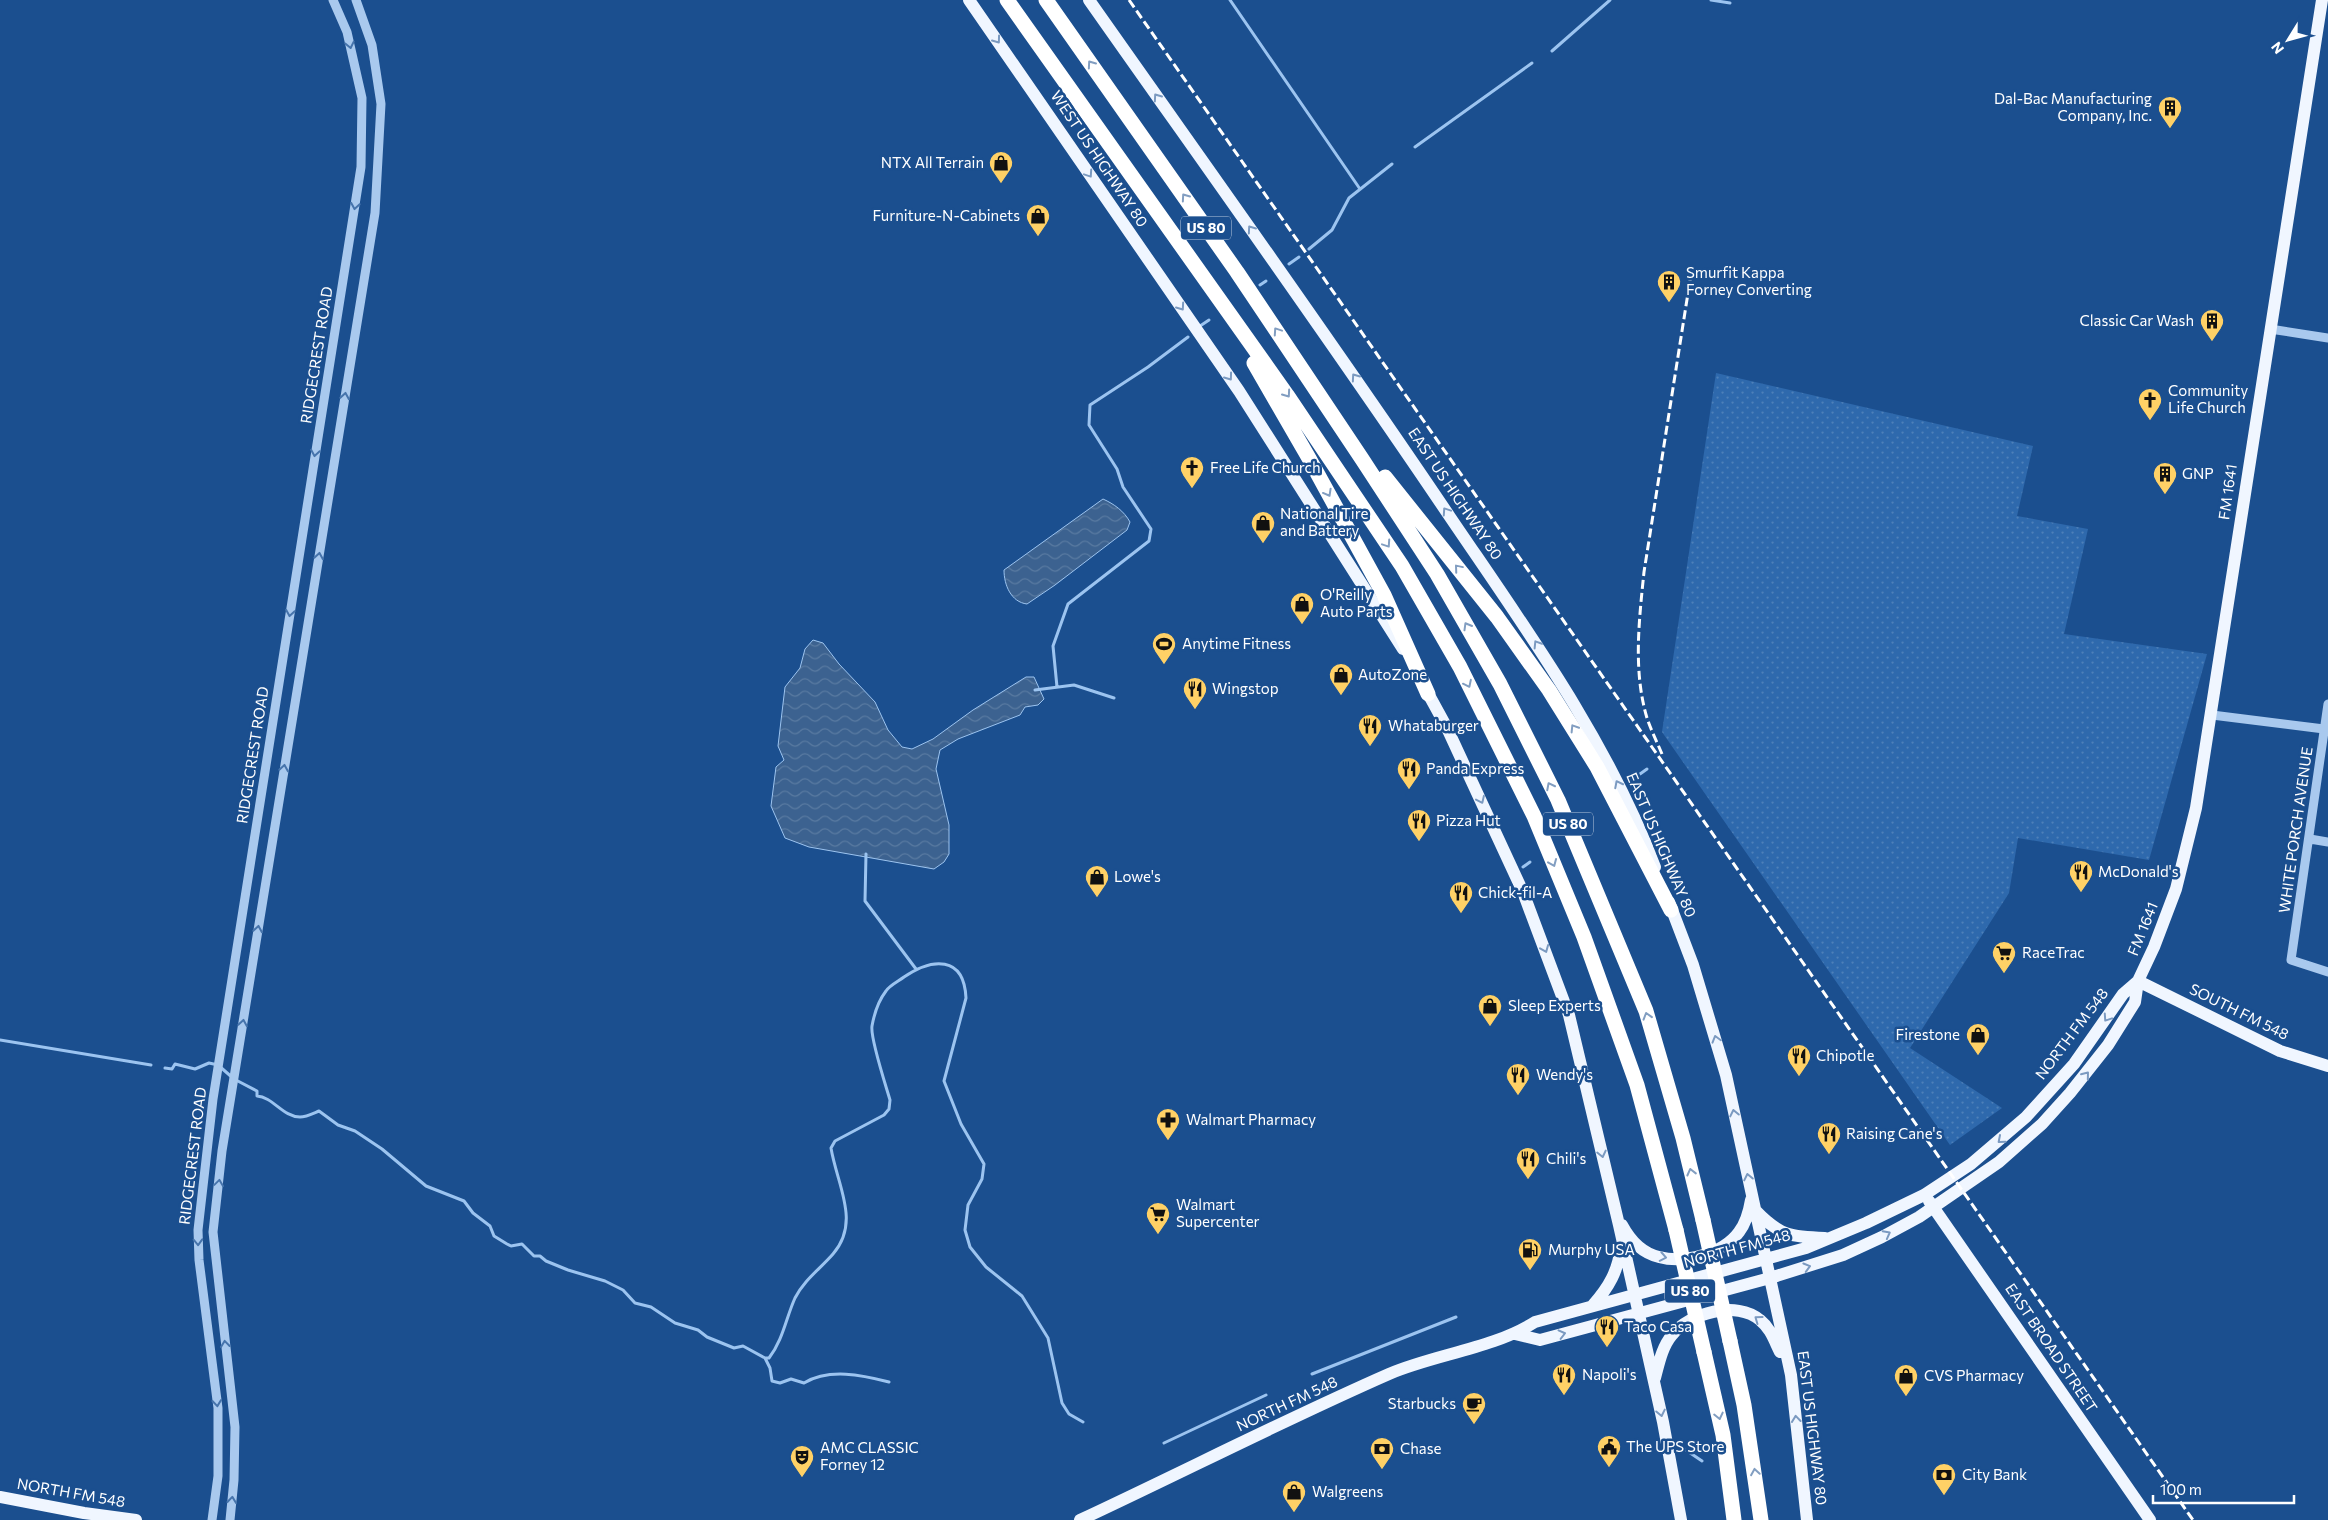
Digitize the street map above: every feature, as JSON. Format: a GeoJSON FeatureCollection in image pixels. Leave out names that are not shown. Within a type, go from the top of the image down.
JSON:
{"type":"FeatureCollection","features":[{"type":"Feature","properties":{"kind":"highway","name":"US 80"},"geometry":{"type":"LineString","coordinates":[[1007,0],[1287,395],[1402,566],[1464,676],[1534,816],[1584,937],[1637,1085],[1676,1230],[1723,1434],[1734,1520]]}},
{"type":"Feature","properties":{"kind":"highway","name":"US 80"},"geometry":{"type":"LineString","coordinates":[[1046,0],[1237,272],[1362,459],[1451,599],[1500,684],[1558,800],[1646,1011],[1683,1138],[1744,1405],[1761,1520]]}},
{"type":"Feature","properties":{"kind":"highway"},"geometry":{"type":"LineString","coordinates":[[1208,284],[1310,460],[1379,587],[1428,694]]}},
{"type":"Feature","properties":{"kind":"highway"},"geometry":{"type":"LineString","coordinates":[[1362,459],[1385,478],[1497,617],[1550,690],[1597,767],[1671,910]]}},
{"type":"Feature","properties":{"kind":"main road","name":"WEST US HIGHWAY 80"},"geometry":{"type":"LineString","coordinates":[[969,0],[1290,468],[1428,694]]}},
{"type":"Feature","properties":{"kind":"main road","name":"EAST US HIGHWAY 80"},"geometry":{"type":"LineString","coordinates":[[1089,0],[1372,401],[1523,622],[1582,717],[1638,826],[1693,966],[1726,1075],[1791,1374],[1807,1520]]}},
{"type":"Feature","properties":{"kind":"main road","name":"FM 1641"},"geometry":{"type":"LineString","coordinates":[[2138,981],[2159,936],[2183,866],[2196,808],[2322,0]]}},
{"type":"Feature","properties":{"kind":"main road"},"geometry":{"type":"LineString","coordinates":[[1428,694],[1447,728],[1500,841],[1551,962],[1569,1015],[1622,1237],[1682,1520]]}},
{"type":"Feature","properties":{"kind":"main road","name":"SOUTH FM 548"},"geometry":{"type":"LineString","coordinates":[[2138,981],[2260,1042],[2328,1066]]}},
{"type":"Feature","properties":{"kind":"main road","name":"NORTH FM 548"},"geometry":{"type":"LineString","coordinates":[[1080,1520],[1389,1374],[1432,1358],[1515,1334],[1535,1322],[1806,1248],[1833,1238],[1924,1195],[1982,1155],[2026,1117],[2074,1064],[2123,994],[2138,981]]}},
{"type":"Feature","properties":{"kind":"main road","name":"NORTH FM 548"},"geometry":{"type":"LineString","coordinates":[[1515,1334],[1540,1340],[1770,1278],[1843,1255],[1888,1234],[1934,1208],[1999,1162],[2042,1124],[2070,1093],[2100,1056],[2135,1002],[2138,981]]}},
{"type":"Feature","properties":{"kind":"main road","name":"EAST BROAD STREET"},"geometry":{"type":"LineString","coordinates":[[1924,1195],[2150,1520]]}},
{"type":"Feature","properties":{"kind":"main road"},"geometry":{"type":"LineString","coordinates":[[1616,1214],[1631,1239],[1649,1253],[1667,1258],[1689,1258],[1714,1250],[1736,1237],[1744,1225],[1752,1196]]}},
{"type":"Feature","properties":{"kind":"main road"},"geometry":{"type":"LineString","coordinates":[[1756,1211],[1770,1226],[1785,1235],[1833,1238]]}},
{"type":"Feature","properties":{"kind":"main road"},"geometry":{"type":"LineString","coordinates":[[1593,1305],[1608,1287],[1618,1265],[1622,1237]]}},
{"type":"Feature","properties":{"kind":"main road"},"geometry":{"type":"LineString","coordinates":[[1654,1382],[1665,1346],[1679,1327],[1692,1319],[1728,1310],[1748,1313],[1766,1325],[1775,1339],[1791,1374]]}},
{"type":"Feature","properties":{"kind":"main road","name":"NORTH FM 548"},"geometry":{"type":"LineString","coordinates":[[0,1497],[84,1513],[136,1520]]}},
{"type":"Feature","properties":{"kind":"street","name":"RIDGECREST ROAD"},"geometry":{"type":"LineString","coordinates":[[212,1520],[218,1476],[218,1408],[199,1260],[198,1230],[219,1061],[361,167],[362,98],[347,32],[333,0]]}},
{"type":"Feature","properties":{"kind":"street","name":"RIDGECREST ROAD"},"geometry":{"type":"LineString","coordinates":[[230,1520],[234,1480],[235,1426],[212,1232],[235,1069],[375,213],[381,104],[372,45],[356,0]]}},
{"type":"Feature","properties":{"kind":"street"},"geometry":{"type":"LineString","coordinates":[[2270,329],[2328,338]]}},
{"type":"Feature","properties":{"kind":"street","name":"WHITE PORCH AVENUE"},"geometry":{"type":"LineString","coordinates":[[2328,704],[2291,960],[2328,972]]}},
{"type":"Feature","properties":{"kind":"street"},"geometry":{"type":"LineString","coordinates":[[2212,715],[2324,729]]}},
{"type":"Feature","properties":{"kind":"street"},"geometry":{"type":"LineString","coordinates":[[2310,838],[2328,842]]}},
{"type":"Feature","properties":{"kind":"shaded area"},"geometry":{"type":"Polygon","coordinates":[[[1716,373],[2033,446],[2017,516],[2088,529],[2064,634],[2207,654],[2149,860],[2018,838],[2009,893],[1910,1048],[2002,1108],[1950,1145],[1662,732],[1716,373]]]}},
{"type":"Feature","properties":{"kind":"water"},"geometry":{"type":"Polygon","coordinates":[[[1103,499],[1125,514],[1130,522],[1127,530],[1027,604],[1017,600],[1007,587],[1004,570],[1103,499]]]}},
{"type":"Feature","properties":{"kind":"water"},"geometry":{"type":"Polygon","coordinates":[[[813,640],[823,643],[839,664],[875,702],[888,730],[902,747],[912,749],[933,739],[973,710],[1026,677],[1034,677],[1044,699],[1038,705],[1025,707],[1020,715],[958,739],[940,750],[936,769],[949,825],[949,854],[944,862],[934,869],[809,847],[785,838],[771,806],[776,767],[784,760],[778,746],[785,687],[800,668],[805,649],[813,640]]]}},
{"type":"Feature","properties":{"kind":"waterway"},"geometry":{"type":"LineString","coordinates":[[1230,0],[1360,189]]}},
{"type":"Feature","properties":{"kind":"waterway"},"geometry":{"type":"LineString","coordinates":[[1552,51],[1610,0]]}},
{"type":"Feature","properties":{"kind":"waterway"},"geometry":{"type":"LineString","coordinates":[[1711,0],[1730,3]]}},
{"type":"Feature","properties":{"kind":"waterway"},"geometry":{"type":"LineString","coordinates":[[1415,147],[1532,63]]}},
{"type":"Feature","properties":{"kind":"waterway"},"geometry":{"type":"LineString","coordinates":[[1309,249],[1332,230],[1349,198],[1392,164]]}},
{"type":"Feature","properties":{"kind":"waterway"},"geometry":{"type":"LineString","coordinates":[[1289,264],[1299,257]]}},
{"type":"Feature","properties":{"kind":"waterway"},"geometry":{"type":"LineString","coordinates":[[1260,285],[1266,281]]}},
{"type":"Feature","properties":{"kind":"waterway"},"geometry":{"type":"LineString","coordinates":[[1200,326],[1209,320]]}},
{"type":"Feature","properties":{"kind":"waterway"},"geometry":{"type":"LineString","coordinates":[[1057,687],[1053,646],[1068,604],[1149,541],[1151,529],[1123,487],[1117,469],[1089,425],[1090,405],[1148,367],[1188,337]]}},
{"type":"Feature","properties":{"kind":"waterway"},"geometry":{"type":"LineString","coordinates":[[1035,690],[1074,685],[1114,698]]}},
{"type":"Feature","properties":{"kind":"waterway"},"geometry":{"type":"LineString","coordinates":[[1640,774],[1647,769]]}},
{"type":"Feature","properties":{"kind":"waterway"},"geometry":{"type":"LineString","coordinates":[[866,854],[865,901],[916,969]]}},
{"type":"Feature","properties":{"kind":"waterway"},"geometry":{"type":"LineString","coordinates":[[1523,867],[1530,862]]}},
{"type":"Feature","properties":{"kind":"waterway"},"geometry":{"type":"LineString","coordinates":[[165,1068],[172,1069],[175,1064],[195,1069],[209,1063],[218,1065],[234,1079],[257,1091],[257,1096],[263,1097],[288,1114],[302,1117],[319,1111],[338,1125],[355,1131],[382,1149],[426,1186],[464,1201],[473,1213],[490,1226],[494,1236],[507,1244],[511,1246],[522,1244],[534,1256],[540,1256],[546,1261],[605,1281],[623,1290],[635,1303],[651,1307],[675,1323],[698,1330],[707,1337],[734,1348],[743,1346],[765,1358],[769,1358],[778,1344],[795,1298],[808,1280],[833,1254],[841,1242],[845,1229],[845,1203],[831,1148],[835,1141],[884,1115],[889,1109],[890,1100],[872,1032],[875,1012],[879,1003],[890,987],[925,966],[945,964],[953,967],[964,984],[966,998],[944,1081],[961,1124],[984,1164],[982,1179],[968,1205],[965,1230],[970,1247],[986,1267],[1022,1296],[1048,1338],[1062,1403],[1069,1414],[1083,1422]]}},
{"type":"Feature","properties":{"kind":"waterway"},"geometry":{"type":"LineString","coordinates":[[0,1040],[151,1065]]}},
{"type":"Feature","properties":{"kind":"waterway"},"geometry":{"type":"LineString","coordinates":[[1312,1374],[1456,1317]]}},
{"type":"Feature","properties":{"kind":"waterway"},"geometry":{"type":"LineString","coordinates":[[765,1358],[770,1368],[772,1381],[780,1383],[791,1379],[804,1383],[814,1378],[835,1374],[857,1375],[889,1382]]}},
{"type":"Feature","properties":{"kind":"waterway"},"geometry":{"type":"LineString","coordinates":[[1164,1443],[1266,1395]]}},
{"type":"Feature","properties":{"kind":"waterway"},"geometry":{"type":"LineString","coordinates":[[1677,1444],[1702,1461]]}},
{"type":"Feature","properties":{"kind":"railway"},"geometry":{"type":"LineString","coordinates":[[1129,0],[2193,1520]]}},
{"type":"Feature","properties":{"kind":"railway"},"geometry":{"type":"LineString","coordinates":[[1662,754],[1649,722],[1643,700],[1638,646],[1639,627],[1644,572],[1691,274]]}},
{"type":"Feature","properties":{"kind":"place","name":"Dal-Bac Manufacturing Company, Inc."},"geometry":{"type":"Point","coordinates":[2170,129]}},
{"type":"Feature","properties":{"kind":"place","name":"NTX All Terrain"},"geometry":{"type":"Point","coordinates":[1001,184]}},
{"type":"Feature","properties":{"kind":"place","name":"Furniture-N-Cabinets"},"geometry":{"type":"Point","coordinates":[1038,237]}},
{"type":"Feature","properties":{"kind":"place","name":"Smurfit Kappa Forney Converting"},"geometry":{"type":"Point","coordinates":[1669,303]}},
{"type":"Feature","properties":{"kind":"place","name":"Classic Car Wash"},"geometry":{"type":"Point","coordinates":[2212,342]}},
{"type":"Feature","properties":{"kind":"place","name":"Community Life Church"},"geometry":{"type":"Point","coordinates":[2150,421]}},
{"type":"Feature","properties":{"kind":"place","name":"Free Life Church"},"geometry":{"type":"Point","coordinates":[1192,489]}},
{"type":"Feature","properties":{"kind":"place","name":"GNP"},"geometry":{"type":"Point","coordinates":[2165,495]}},
{"type":"Feature","properties":{"kind":"place","name":"National Tire and Battery"},"geometry":{"type":"Point","coordinates":[1263,544]}},
{"type":"Feature","properties":{"kind":"place","name":"O'Reilly Auto Parts"},"geometry":{"type":"Point","coordinates":[1302,625]}},
{"type":"Feature","properties":{"kind":"place","name":"Anytime Fitness"},"geometry":{"type":"Point","coordinates":[1164,665]}},
{"type":"Feature","properties":{"kind":"place","name":"AutoZone"},"geometry":{"type":"Point","coordinates":[1341,696]}},
{"type":"Feature","properties":{"kind":"place","name":"Wingstop"},"geometry":{"type":"Point","coordinates":[1195,710]}},
{"type":"Feature","properties":{"kind":"place","name":"Whataburger"},"geometry":{"type":"Point","coordinates":[1370,747]}},
{"type":"Feature","properties":{"kind":"place","name":"Panda Express"},"geometry":{"type":"Point","coordinates":[1409,790]}},
{"type":"Feature","properties":{"kind":"place","name":"Pizza Hut"},"geometry":{"type":"Point","coordinates":[1419,842]}},
{"type":"Feature","properties":{"kind":"place","name":"McDonald's"},"geometry":{"type":"Point","coordinates":[2081,893]}},
{"type":"Feature","properties":{"kind":"place","name":"Lowe's"},"geometry":{"type":"Point","coordinates":[1097,898]}},
{"type":"Feature","properties":{"kind":"place","name":"Chick-fil-A"},"geometry":{"type":"Point","coordinates":[1461,914]}},
{"type":"Feature","properties":{"kind":"place","name":"RaceTrac"},"geometry":{"type":"Point","coordinates":[2004,974]}},
{"type":"Feature","properties":{"kind":"place","name":"Sleep Experts"},"geometry":{"type":"Point","coordinates":[1490,1027]}},
{"type":"Feature","properties":{"kind":"place","name":"Firestone"},"geometry":{"type":"Point","coordinates":[1978,1056]}},
{"type":"Feature","properties":{"kind":"place","name":"Chipotle"},"geometry":{"type":"Point","coordinates":[1799,1077]}},
{"type":"Feature","properties":{"kind":"place","name":"Wendy's"},"geometry":{"type":"Point","coordinates":[1518,1096]}},
{"type":"Feature","properties":{"kind":"place","name":"Walmart Pharmacy"},"geometry":{"type":"Point","coordinates":[1168,1141]}},
{"type":"Feature","properties":{"kind":"place","name":"Raising Cane's"},"geometry":{"type":"Point","coordinates":[1829,1155]}},
{"type":"Feature","properties":{"kind":"place","name":"Chili's"},"geometry":{"type":"Point","coordinates":[1528,1180]}},
{"type":"Feature","properties":{"kind":"place","name":"Walmart Supercenter"},"geometry":{"type":"Point","coordinates":[1158,1235]}},
{"type":"Feature","properties":{"kind":"place","name":"Murphy USA"},"geometry":{"type":"Point","coordinates":[1530,1271]}},
{"type":"Feature","properties":{"kind":"place","name":"Taco Casa"},"geometry":{"type":"Point","coordinates":[1607,1348]}},
{"type":"Feature","properties":{"kind":"place","name":"Napoli's"},"geometry":{"type":"Point","coordinates":[1564,1396]}},
{"type":"Feature","properties":{"kind":"place","name":"CVS Pharmacy"},"geometry":{"type":"Point","coordinates":[1906,1397]}},
{"type":"Feature","properties":{"kind":"place","name":"Starbucks"},"geometry":{"type":"Point","coordinates":[1474,1425]}},
{"type":"Feature","properties":{"kind":"place","name":"The UPS Store"},"geometry":{"type":"Point","coordinates":[1609,1468]}},
{"type":"Feature","properties":{"kind":"place","name":"Chase"},"geometry":{"type":"Point","coordinates":[1382,1470]}},
{"type":"Feature","properties":{"kind":"place","name":"AMC CLASSIC Forney 12"},"geometry":{"type":"Point","coordinates":[802,1478]}},
{"type":"Feature","properties":{"kind":"place","name":"City Bank"},"geometry":{"type":"Point","coordinates":[1944,1496]}},
{"type":"Feature","properties":{"kind":"place","name":"Walgreens"},"geometry":{"type":"Point","coordinates":[1294,1513]}}]}
